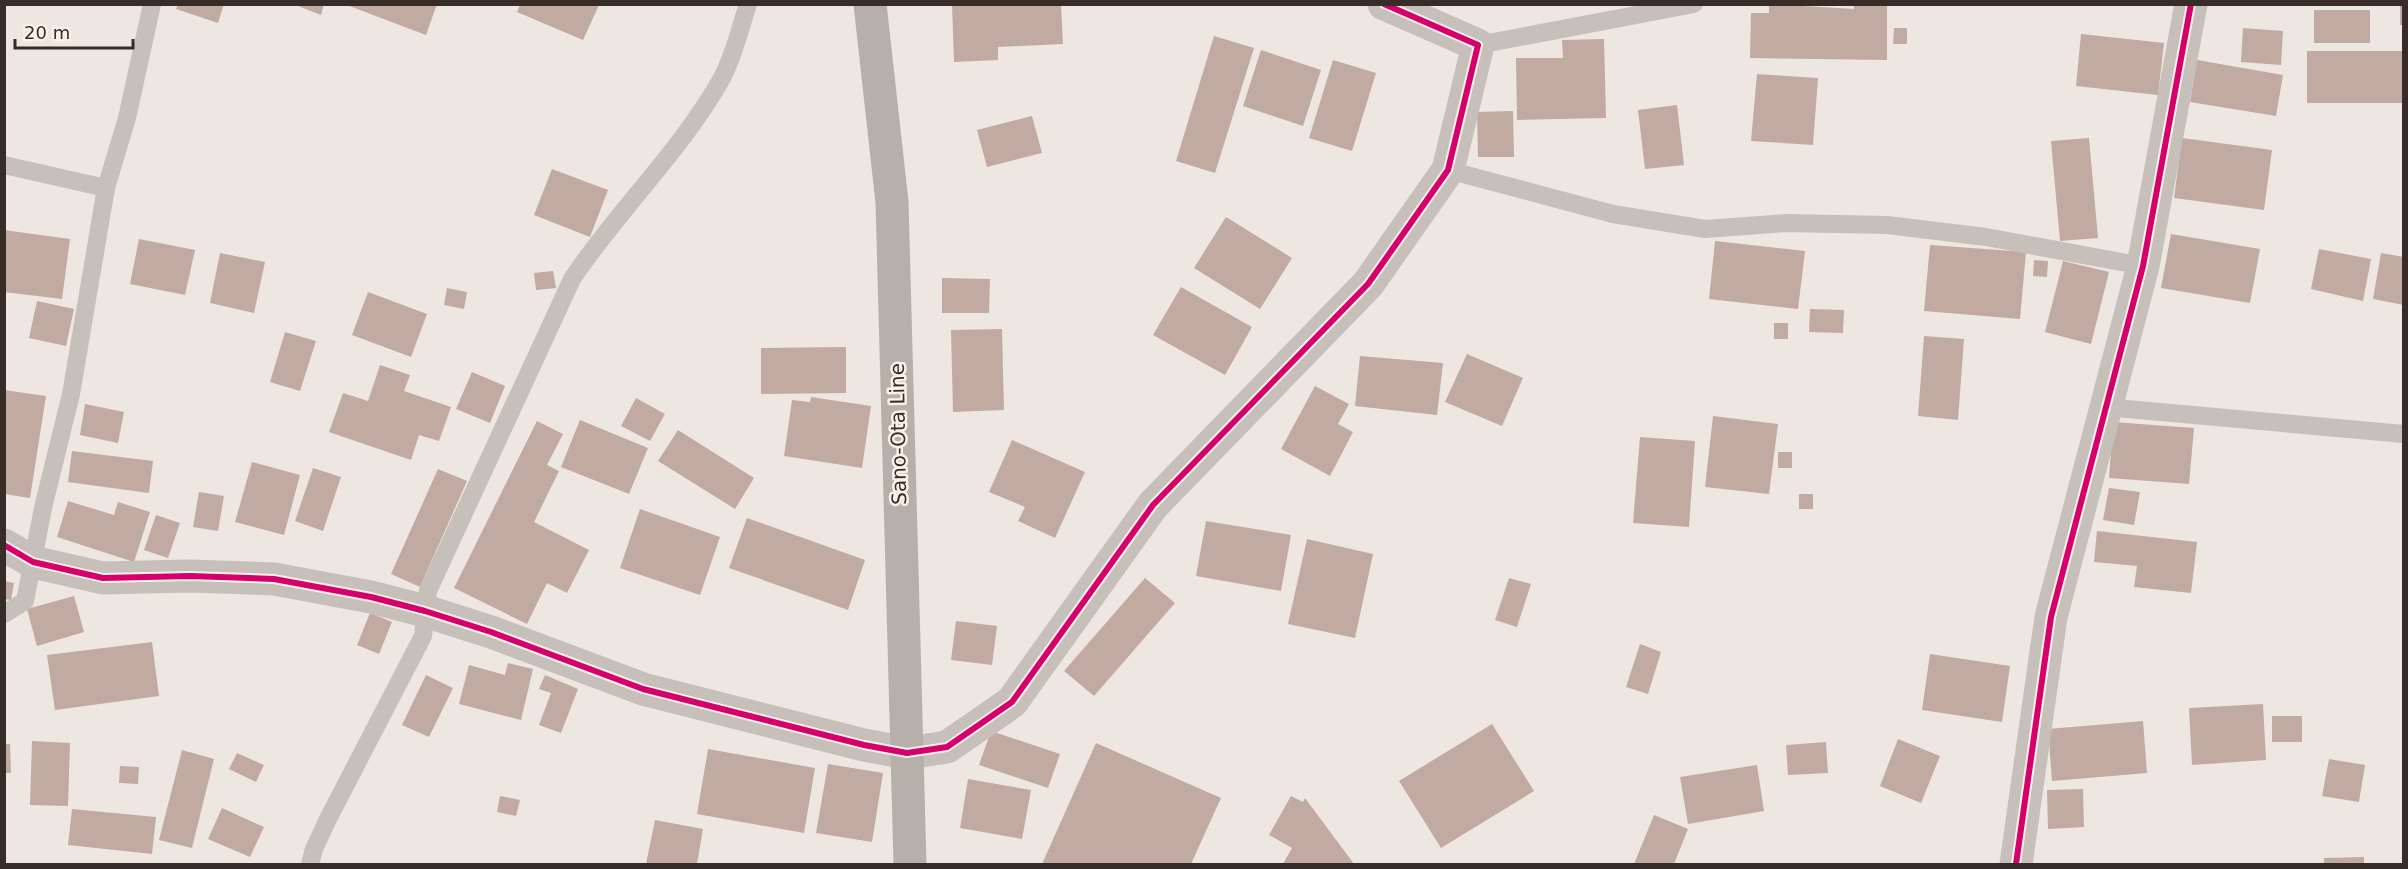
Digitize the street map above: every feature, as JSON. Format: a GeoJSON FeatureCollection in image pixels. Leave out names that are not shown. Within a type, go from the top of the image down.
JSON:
{"type":"FeatureCollection","features":[{"type":"Feature","properties":{"kind":"main road","name":"Sano-Ota Line"},"geometry":{"type":"LineString","coordinates":[[870,4],[892,202],[910,864]]}},
{"type":"Feature","properties":{"kind":"street"},"geometry":{"type":"LineString","coordinates":[[4,545],[33,562],[103,578],[190,576],[274,579],[425,610],[491,632],[643,689],[864,745],[907,753],[947,747],[1012,702],[1153,505],[1368,284],[1448,170],[1478,45],[1384,4]]}},
{"type":"Feature","properties":{"kind":"street"},"geometry":{"type":"LineString","coordinates":[[2016,864],[2051,616],[2143,266],[2190,4]]}},
{"type":"Feature","properties":{"kind":"lane"},"geometry":{"type":"LineString","coordinates":[[4,614],[25,601],[43,508],[71,394],[106,188],[127,118],[152,4]]}},
{"type":"Feature","properties":{"kind":"lane"},"geometry":{"type":"LineString","coordinates":[[310,864],[314,849],[329,817],[423,636],[428,591],[572,279],[595,244],[645,186],[694,120],[722,77],[748,4]]}},
{"type":"Feature","properties":{"kind":"lane"},"geometry":{"type":"LineString","coordinates":[[1478,45],[1694,4]]}},
{"type":"Feature","properties":{"kind":"lane"},"geometry":{"type":"LineString","coordinates":[[4,165],[106,188]]}},
{"type":"Feature","properties":{"kind":"lane"},"geometry":{"type":"LineString","coordinates":[[1448,170],[1613,214],[1705,229],[1787,223],[1887,225],[1986,237],[2143,266]]}},
{"type":"Feature","properties":{"kind":"lane"},"geometry":{"type":"LineString","coordinates":[[2105,407],[2403,435]]}},
{"type":"Feature","properties":{"kind":"building"},"geometry":{"type":"Polygon","coordinates":[[[178,4],[224,4],[218,23],[176,9],[178,4]]]}},
{"type":"Feature","properties":{"kind":"building"},"geometry":{"type":"Polygon","coordinates":[[[293,4],[324,4],[321,15],[293,4]]]}},
{"type":"Feature","properties":{"kind":"building"},"geometry":{"type":"Polygon","coordinates":[[[344,4],[437,4],[426,35],[344,4]]]}},
{"type":"Feature","properties":{"kind":"building"},"geometry":{"type":"Polygon","coordinates":[[[952,4],[1061,4],[1063,44],[998,47],[998,60],[954,62],[952,4]]]}},
{"type":"Feature","properties":{"kind":"building"},"geometry":{"type":"Polygon","coordinates":[[[1769,4],[1854,9],[1854,4],[1887,4],[1887,60],[1750,58],[1751,13],[1769,13],[1769,4]]]}},
{"type":"Feature","properties":{"kind":"building"},"geometry":{"type":"Polygon","coordinates":[[[2400,4],[2404,4],[2404,25],[2400,25],[2400,4]]]}},
{"type":"Feature","properties":{"kind":"building"},"geometry":{"type":"Polygon","coordinates":[[[520,5],[599,5],[583,40],[517,12],[520,5]]]}},
{"type":"Feature","properties":{"kind":"building"},"geometry":{"type":"Polygon","coordinates":[[[2314,10],[2370,10],[2370,43],[2314,43],[2314,10]]]}},
{"type":"Feature","properties":{"kind":"building"},"geometry":{"type":"Polygon","coordinates":[[[1894,28],[1907,28],[1907,44],[1893,44],[1894,28]]]}},
{"type":"Feature","properties":{"kind":"building"},"geometry":{"type":"Polygon","coordinates":[[[2243,28],[2283,31],[2281,65],[2241,62],[2243,28]]]}},
{"type":"Feature","properties":{"kind":"building"},"geometry":{"type":"Polygon","coordinates":[[[2081,34],[2164,43],[2158,95],[2076,86],[2081,34]]]}},
{"type":"Feature","properties":{"kind":"building"},"geometry":{"type":"Polygon","coordinates":[[[1214,36],[1254,48],[1215,173],[1176,161],[1214,36]]]}},
{"type":"Feature","properties":{"kind":"building"},"geometry":{"type":"Polygon","coordinates":[[[1604,39],[1606,118],[1517,120],[1516,58],[1563,58],[1562,40],[1604,39]]]}},
{"type":"Feature","properties":{"kind":"building"},"geometry":{"type":"Polygon","coordinates":[[[1261,50],[1321,70],[1303,126],[1243,106],[1261,50]]]}},
{"type":"Feature","properties":{"kind":"building"},"geometry":{"type":"Polygon","coordinates":[[[2307,51],[2404,51],[2404,103],[2307,103],[2307,51]]]}},
{"type":"Feature","properties":{"kind":"building"},"geometry":{"type":"Polygon","coordinates":[[[1333,60],[1376,73],[1352,151],[1309,138],[1333,60]]]}},
{"type":"Feature","properties":{"kind":"building"},"geometry":{"type":"Polygon","coordinates":[[[2197,60],[2283,75],[2276,116],[2190,102],[2197,60]]]}},
{"type":"Feature","properties":{"kind":"building"},"geometry":{"type":"Polygon","coordinates":[[[1757,74],[1818,78],[1813,145],[1751,141],[1757,74]]]}},
{"type":"Feature","properties":{"kind":"building"},"geometry":{"type":"Polygon","coordinates":[[[1677,105],[1684,165],[1645,169],[1638,110],[1677,105]]]}},
{"type":"Feature","properties":{"kind":"building"},"geometry":{"type":"Polygon","coordinates":[[[1513,111],[1514,157],[1478,157],[1477,112],[1513,111]]]}},
{"type":"Feature","properties":{"kind":"building"},"geometry":{"type":"Polygon","coordinates":[[[1032,116],[1042,153],[987,167],[977,130],[1032,116]]]}},
{"type":"Feature","properties":{"kind":"building"},"geometry":{"type":"Polygon","coordinates":[[[2089,138],[2098,238],[2060,241],[2051,141],[2089,138]]]}},
{"type":"Feature","properties":{"kind":"building"},"geometry":{"type":"Polygon","coordinates":[[[2182,138],[2272,150],[2264,210],[2174,198],[2182,138]]]}},
{"type":"Feature","properties":{"kind":"building"},"geometry":{"type":"Polygon","coordinates":[[[552,169],[608,190],[590,237],[534,215],[552,169]]]}},
{"type":"Feature","properties":{"kind":"building"},"geometry":{"type":"Polygon","coordinates":[[[1226,217],[1292,258],[1260,309],[1194,268],[1226,217]]]}},
{"type":"Feature","properties":{"kind":"building"},"geometry":{"type":"Polygon","coordinates":[[[4,230],[70,239],[62,299],[4,292],[4,230]]]}},
{"type":"Feature","properties":{"kind":"building"},"geometry":{"type":"Polygon","coordinates":[[[2171,234],[2260,249],[2250,303],[2161,288],[2171,234]]]}},
{"type":"Feature","properties":{"kind":"building"},"geometry":{"type":"Polygon","coordinates":[[[139,239],[195,250],[185,295],[130,284],[139,239]]]}},
{"type":"Feature","properties":{"kind":"building"},"geometry":{"type":"Polygon","coordinates":[[[1715,241],[1805,251],[1798,309],[1709,299],[1715,241]]]}},
{"type":"Feature","properties":{"kind":"building"},"geometry":{"type":"Polygon","coordinates":[[[1930,245],[2026,252],[2020,319],[1924,311],[1930,245]]]}},
{"type":"Feature","properties":{"kind":"building"},"geometry":{"type":"Polygon","coordinates":[[[2319,249],[2371,259],[2363,301],[2311,289],[2319,249]]]}},
{"type":"Feature","properties":{"kind":"building"},"geometry":{"type":"Polygon","coordinates":[[[220,253],[265,262],[254,313],[210,303],[220,253]]]}},
{"type":"Feature","properties":{"kind":"building"},"geometry":{"type":"Polygon","coordinates":[[[2381,253],[2404,257],[2404,305],[2373,299],[2381,253]]]}},
{"type":"Feature","properties":{"kind":"building"},"geometry":{"type":"Polygon","coordinates":[[[2034,260],[2048,261],[2047,277],[2033,276],[2034,260]]]}},
{"type":"Feature","properties":{"kind":"building"},"geometry":{"type":"Polygon","coordinates":[[[2063,261],[2109,272],[2091,344],[2045,332],[2063,261]]]}},
{"type":"Feature","properties":{"kind":"building"},"geometry":{"type":"Polygon","coordinates":[[[553,271],[556,288],[536,290],[534,273],[553,271]]]}},
{"type":"Feature","properties":{"kind":"building"},"geometry":{"type":"Polygon","coordinates":[[[942,278],[990,279],[989,313],[942,313],[942,278]]]}},
{"type":"Feature","properties":{"kind":"building"},"geometry":{"type":"Polygon","coordinates":[[[1181,287],[1252,327],[1225,375],[1153,335],[1181,287]]]}},
{"type":"Feature","properties":{"kind":"building"},"geometry":{"type":"Polygon","coordinates":[[[447,288],[467,292],[464,309],[444,305],[447,288]]]}},
{"type":"Feature","properties":{"kind":"building"},"geometry":{"type":"Polygon","coordinates":[[[368,292],[427,314],[411,357],[352,335],[368,292]]]}},
{"type":"Feature","properties":{"kind":"building"},"geometry":{"type":"Polygon","coordinates":[[[37,301],[74,309],[66,346],[29,338],[37,301]]]}},
{"type":"Feature","properties":{"kind":"building"},"geometry":{"type":"Polygon","coordinates":[[[1810,309],[1844,310],[1843,333],[1809,332],[1810,309]]]}},
{"type":"Feature","properties":{"kind":"building"},"geometry":{"type":"Polygon","coordinates":[[[1774,323],[1788,323],[1788,339],[1774,339],[1774,323]]]}},
{"type":"Feature","properties":{"kind":"building"},"geometry":{"type":"Polygon","coordinates":[[[1002,329],[1004,410],[953,412],[951,330],[1002,329]]]}},
{"type":"Feature","properties":{"kind":"building"},"geometry":{"type":"Polygon","coordinates":[[[285,332],[316,341],[300,391],[270,382],[285,332]]]}},
{"type":"Feature","properties":{"kind":"building"},"geometry":{"type":"Polygon","coordinates":[[[1924,336],[1964,339],[1958,420],[1918,416],[1924,336]]]}},
{"type":"Feature","properties":{"kind":"building"},"geometry":{"type":"Polygon","coordinates":[[[846,347],[846,393],[761,394],[761,348],[846,347]]]}},
{"type":"Feature","properties":{"kind":"building"},"geometry":{"type":"Polygon","coordinates":[[[1467,354],[1523,378],[1502,426],[1445,402],[1467,354]]]}},
{"type":"Feature","properties":{"kind":"building"},"geometry":{"type":"Polygon","coordinates":[[[1360,356],[1443,363],[1437,415],[1355,406],[1360,356]]]}},
{"type":"Feature","properties":{"kind":"building"},"geometry":{"type":"Polygon","coordinates":[[[380,365],[410,375],[404,391],[451,407],[439,441],[419,435],[411,460],[329,432],[343,393],[368,401],[380,365]]]}},
{"type":"Feature","properties":{"kind":"building"},"geometry":{"type":"Polygon","coordinates":[[[472,372],[505,386],[490,423],[456,409],[472,372]]]}},
{"type":"Feature","properties":{"kind":"building"},"geometry":{"type":"Polygon","coordinates":[[[1315,386],[1349,404],[1338,424],[1353,432],[1330,476],[1281,449],[1315,386]]]}},
{"type":"Feature","properties":{"kind":"building"},"geometry":{"type":"Polygon","coordinates":[[[4,390],[46,396],[30,498],[4,494],[4,390]]]}},
{"type":"Feature","properties":{"kind":"building"},"geometry":{"type":"Polygon","coordinates":[[[811,397],[871,406],[862,468],[784,456],[792,400],[810,402],[811,397]]]}},
{"type":"Feature","properties":{"kind":"building"},"geometry":{"type":"Polygon","coordinates":[[[636,398],[665,414],[650,441],[621,426],[636,398]]]}},
{"type":"Feature","properties":{"kind":"building"},"geometry":{"type":"Polygon","coordinates":[[[85,404],[124,412],[118,443],[80,435],[85,404]]]}},
{"type":"Feature","properties":{"kind":"building"},"geometry":{"type":"Polygon","coordinates":[[[1713,416],[1778,424],[1769,494],[1705,487],[1713,416]]]}},
{"type":"Feature","properties":{"kind":"building"},"geometry":{"type":"Polygon","coordinates":[[[580,420],[648,448],[629,494],[561,467],[580,420]]]}},
{"type":"Feature","properties":{"kind":"building"},"geometry":{"type":"Polygon","coordinates":[[[537,421],[563,434],[547,465],[559,471],[534,522],[589,550],[567,593],[547,583],[527,624],[454,588],[537,421]]]}},
{"type":"Feature","properties":{"kind":"building"},"geometry":{"type":"Polygon","coordinates":[[[2113,422],[2194,428],[2189,484],[2109,478],[2113,422]]]}},
{"type":"Feature","properties":{"kind":"building"},"geometry":{"type":"Polygon","coordinates":[[[678,430],[754,478],[735,509],[658,461],[678,430]]]}},
{"type":"Feature","properties":{"kind":"building"},"geometry":{"type":"Polygon","coordinates":[[[1640,437],[1695,441],[1689,527],[1633,523],[1640,437]]]}},
{"type":"Feature","properties":{"kind":"building"},"geometry":{"type":"Polygon","coordinates":[[[1012,440],[1085,472],[1055,538],[1018,521],[1025,507],[989,492],[1012,440]]]}},
{"type":"Feature","properties":{"kind":"building"},"geometry":{"type":"Polygon","coordinates":[[[72,451],[153,461],[149,493],[68,482],[72,451]]]}},
{"type":"Feature","properties":{"kind":"building"},"geometry":{"type":"Polygon","coordinates":[[[1778,452],[1792,452],[1792,468],[1778,468],[1778,452]]]}},
{"type":"Feature","properties":{"kind":"building"},"geometry":{"type":"Polygon","coordinates":[[[252,462],[300,475],[284,535],[235,522],[252,462]]]}},
{"type":"Feature","properties":{"kind":"building"},"geometry":{"type":"Polygon","coordinates":[[[313,468],[341,477],[323,531],[295,521],[313,468]]]}},
{"type":"Feature","properties":{"kind":"building"},"geometry":{"type":"Polygon","coordinates":[[[438,469],[467,481],[420,587],[391,574],[438,469]]]}},
{"type":"Feature","properties":{"kind":"building"},"geometry":{"type":"Polygon","coordinates":[[[2109,488],[2140,492],[2134,525],[2103,520],[2109,488]]]}},
{"type":"Feature","properties":{"kind":"building"},"geometry":{"type":"Polygon","coordinates":[[[199,492],[224,496],[218,531],[193,527],[199,492]]]}},
{"type":"Feature","properties":{"kind":"building"},"geometry":{"type":"Polygon","coordinates":[[[1799,494],[1813,494],[1813,509],[1799,509],[1799,494]]]}},
{"type":"Feature","properties":{"kind":"building"},"geometry":{"type":"Polygon","coordinates":[[[68,501],[114,515],[118,502],[150,512],[134,562],[57,537],[68,501]]]}},
{"type":"Feature","properties":{"kind":"building"},"geometry":{"type":"Polygon","coordinates":[[[640,509],[720,537],[700,595],[620,568],[640,509]]]}},
{"type":"Feature","properties":{"kind":"building"},"geometry":{"type":"Polygon","coordinates":[[[156,515],[180,523],[168,558],[144,550],[156,515]]]}},
{"type":"Feature","properties":{"kind":"building"},"geometry":{"type":"Polygon","coordinates":[[[747,518],[865,560],[848,610],[729,568],[747,518]]]}},
{"type":"Feature","properties":{"kind":"building"},"geometry":{"type":"Polygon","coordinates":[[[1206,521],[1291,535],[1281,591],[1196,576],[1206,521]]]}},
{"type":"Feature","properties":{"kind":"building"},"geometry":{"type":"Polygon","coordinates":[[[2097,531],[2197,542],[2191,593],[2134,587],[2137,566],[2094,562],[2097,531]]]}},
{"type":"Feature","properties":{"kind":"building"},"geometry":{"type":"Polygon","coordinates":[[[1307,539],[1373,554],[1355,638],[1288,624],[1307,539]]]}},
{"type":"Feature","properties":{"kind":"building"},"geometry":{"type":"Polygon","coordinates":[[[1145,578],[1175,603],[1094,696],[1064,671],[1145,578]]]}},
{"type":"Feature","properties":{"kind":"building"},"geometry":{"type":"Polygon","coordinates":[[[1509,578],[1531,584],[1517,627],[1495,620],[1509,578]]]}},
{"type":"Feature","properties":{"kind":"building"},"geometry":{"type":"Polygon","coordinates":[[[4,581],[14,583],[11,600],[4,599],[4,581]]]}},
{"type":"Feature","properties":{"kind":"building"},"geometry":{"type":"Polygon","coordinates":[[[74,596],[84,632],[37,646],[27,609],[74,596]]]}},
{"type":"Feature","properties":{"kind":"building"},"geometry":{"type":"Polygon","coordinates":[[[370,613],[392,622],[379,654],[357,645],[370,613]]]}},
{"type":"Feature","properties":{"kind":"building"},"geometry":{"type":"Polygon","coordinates":[[[956,621],[997,626],[992,665],[951,660],[956,621]]]}},
{"type":"Feature","properties":{"kind":"building"},"geometry":{"type":"Polygon","coordinates":[[[152,642],[159,696],[55,710],[47,655],[152,642]]]}},
{"type":"Feature","properties":{"kind":"building"},"geometry":{"type":"Polygon","coordinates":[[[1640,644],[1661,652],[1648,694],[1626,687],[1640,644]]]}},
{"type":"Feature","properties":{"kind":"building"},"geometry":{"type":"Polygon","coordinates":[[[1930,654],[2010,666],[2002,722],[1922,710],[1930,654]]]}},
{"type":"Feature","properties":{"kind":"building"},"geometry":{"type":"Polygon","coordinates":[[[508,663],[533,669],[521,720],[459,704],[469,665],[505,675],[508,663]]]}},
{"type":"Feature","properties":{"kind":"building"},"geometry":{"type":"Polygon","coordinates":[[[426,675],[453,688],[429,737],[402,725],[426,675]]]}},
{"type":"Feature","properties":{"kind":"building"},"geometry":{"type":"Polygon","coordinates":[[[545,675],[578,689],[561,733],[539,725],[551,693],[539,689],[545,675]]]}},
{"type":"Feature","properties":{"kind":"building"},"geometry":{"type":"Polygon","coordinates":[[[2263,704],[2266,760],[2192,765],[2189,708],[2263,704]]]}},
{"type":"Feature","properties":{"kind":"building"},"geometry":{"type":"Polygon","coordinates":[[[2272,716],[2302,716],[2302,742],[2272,742],[2272,716]]]}},
{"type":"Feature","properties":{"kind":"building"},"geometry":{"type":"Polygon","coordinates":[[[2143,721],[2147,773],[2052,781],[2048,729],[2143,721]]]}},
{"type":"Feature","properties":{"kind":"building"},"geometry":{"type":"Polygon","coordinates":[[[1492,724],[1534,791],[1441,848],[1399,781],[1492,724]]]}},
{"type":"Feature","properties":{"kind":"building"},"geometry":{"type":"Polygon","coordinates":[[[991,731],[1060,754],[1048,788],[979,765],[991,731]]]}},
{"type":"Feature","properties":{"kind":"building"},"geometry":{"type":"Polygon","coordinates":[[[1898,739],[1940,756],[1921,803],[1880,786],[1898,739]]]}},
{"type":"Feature","properties":{"kind":"building"},"geometry":{"type":"Polygon","coordinates":[[[32,741],[70,743],[68,806],[30,805],[32,741]]]}},
{"type":"Feature","properties":{"kind":"building"},"geometry":{"type":"Polygon","coordinates":[[[1826,742],[1828,773],[1788,775],[1786,745],[1826,742]]]}},
{"type":"Feature","properties":{"kind":"building"},"geometry":{"type":"Polygon","coordinates":[[[1096,743],[1221,798],[1191,864],[1042,864],[1096,743]]]}},
{"type":"Feature","properties":{"kind":"building"},"geometry":{"type":"Polygon","coordinates":[[[4,744],[10,744],[11,773],[4,773],[4,744]]]}},
{"type":"Feature","properties":{"kind":"building"},"geometry":{"type":"Polygon","coordinates":[[[708,749],[815,768],[804,833],[697,814],[708,749]]]}},
{"type":"Feature","properties":{"kind":"building"},"geometry":{"type":"Polygon","coordinates":[[[182,750],[214,759],[192,848],[159,840],[182,750]]]}},
{"type":"Feature","properties":{"kind":"building"},"geometry":{"type":"Polygon","coordinates":[[[237,753],[264,765],[256,782],[229,769],[237,753]]]}},
{"type":"Feature","properties":{"kind":"building"},"geometry":{"type":"Polygon","coordinates":[[[2329,759],[2365,765],[2359,802],[2322,796],[2329,759]]]}},
{"type":"Feature","properties":{"kind":"building"},"geometry":{"type":"Polygon","coordinates":[[[828,764],[883,773],[872,842],[816,833],[828,764]]]}},
{"type":"Feature","properties":{"kind":"building"},"geometry":{"type":"Polygon","coordinates":[[[1757,765],[1764,811],[1688,824],[1680,777],[1757,765]]]}},
{"type":"Feature","properties":{"kind":"building"},"geometry":{"type":"Polygon","coordinates":[[[120,766],[139,767],[138,784],[119,783],[120,766]]]}},
{"type":"Feature","properties":{"kind":"building"},"geometry":{"type":"Polygon","coordinates":[[[968,779],[1031,790],[1022,839],[960,828],[968,779]]]}},
{"type":"Feature","properties":{"kind":"building"},"geometry":{"type":"Polygon","coordinates":[[[2083,789],[2084,827],[2048,829],[2047,790],[2083,789]]]}},
{"type":"Feature","properties":{"kind":"building"},"geometry":{"type":"Polygon","coordinates":[[[500,796],[520,800],[516,816],[497,812],[500,796]]]}},
{"type":"Feature","properties":{"kind":"building"},"geometry":{"type":"Polygon","coordinates":[[[1291,796],[1303,802],[1305,798],[1354,864],[1283,864],[1292,848],[1269,835],[1291,796]]]}},
{"type":"Feature","properties":{"kind":"building"},"geometry":{"type":"Polygon","coordinates":[[[222,808],[264,827],[250,857],[208,839],[222,808]]]}},
{"type":"Feature","properties":{"kind":"building"},"geometry":{"type":"Polygon","coordinates":[[[72,809],[156,817],[152,854],[68,845],[72,809]]]}},
{"type":"Feature","properties":{"kind":"building"},"geometry":{"type":"Polygon","coordinates":[[[1654,815],[1688,829],[1674,864],[1634,864],[1654,815]]]}},
{"type":"Feature","properties":{"kind":"building"},"geometry":{"type":"Polygon","coordinates":[[[655,820],[703,829],[697,864],[646,864],[655,820]]]}},
{"type":"Feature","properties":{"kind":"building"},"geometry":{"type":"Polygon","coordinates":[[[2364,857],[2364,864],[2324,864],[2324,858],[2364,857]]]}},
{"type":"Feature","properties":{"kind":"cycle path"},"geometry":{"type":"LineString","coordinates":[[4,545],[33,562],[103,578],[190,576],[274,579],[371,597],[491,632],[643,689],[864,745],[907,753],[947,747],[1012,702],[1153,505],[1368,284],[1448,170],[1478,45],[1384,4]]}},
{"type":"Feature","properties":{"kind":"cycle path"},"geometry":{"type":"LineString","coordinates":[[2016,864],[2051,617],[2143,266],[2191,4]]}}]}
